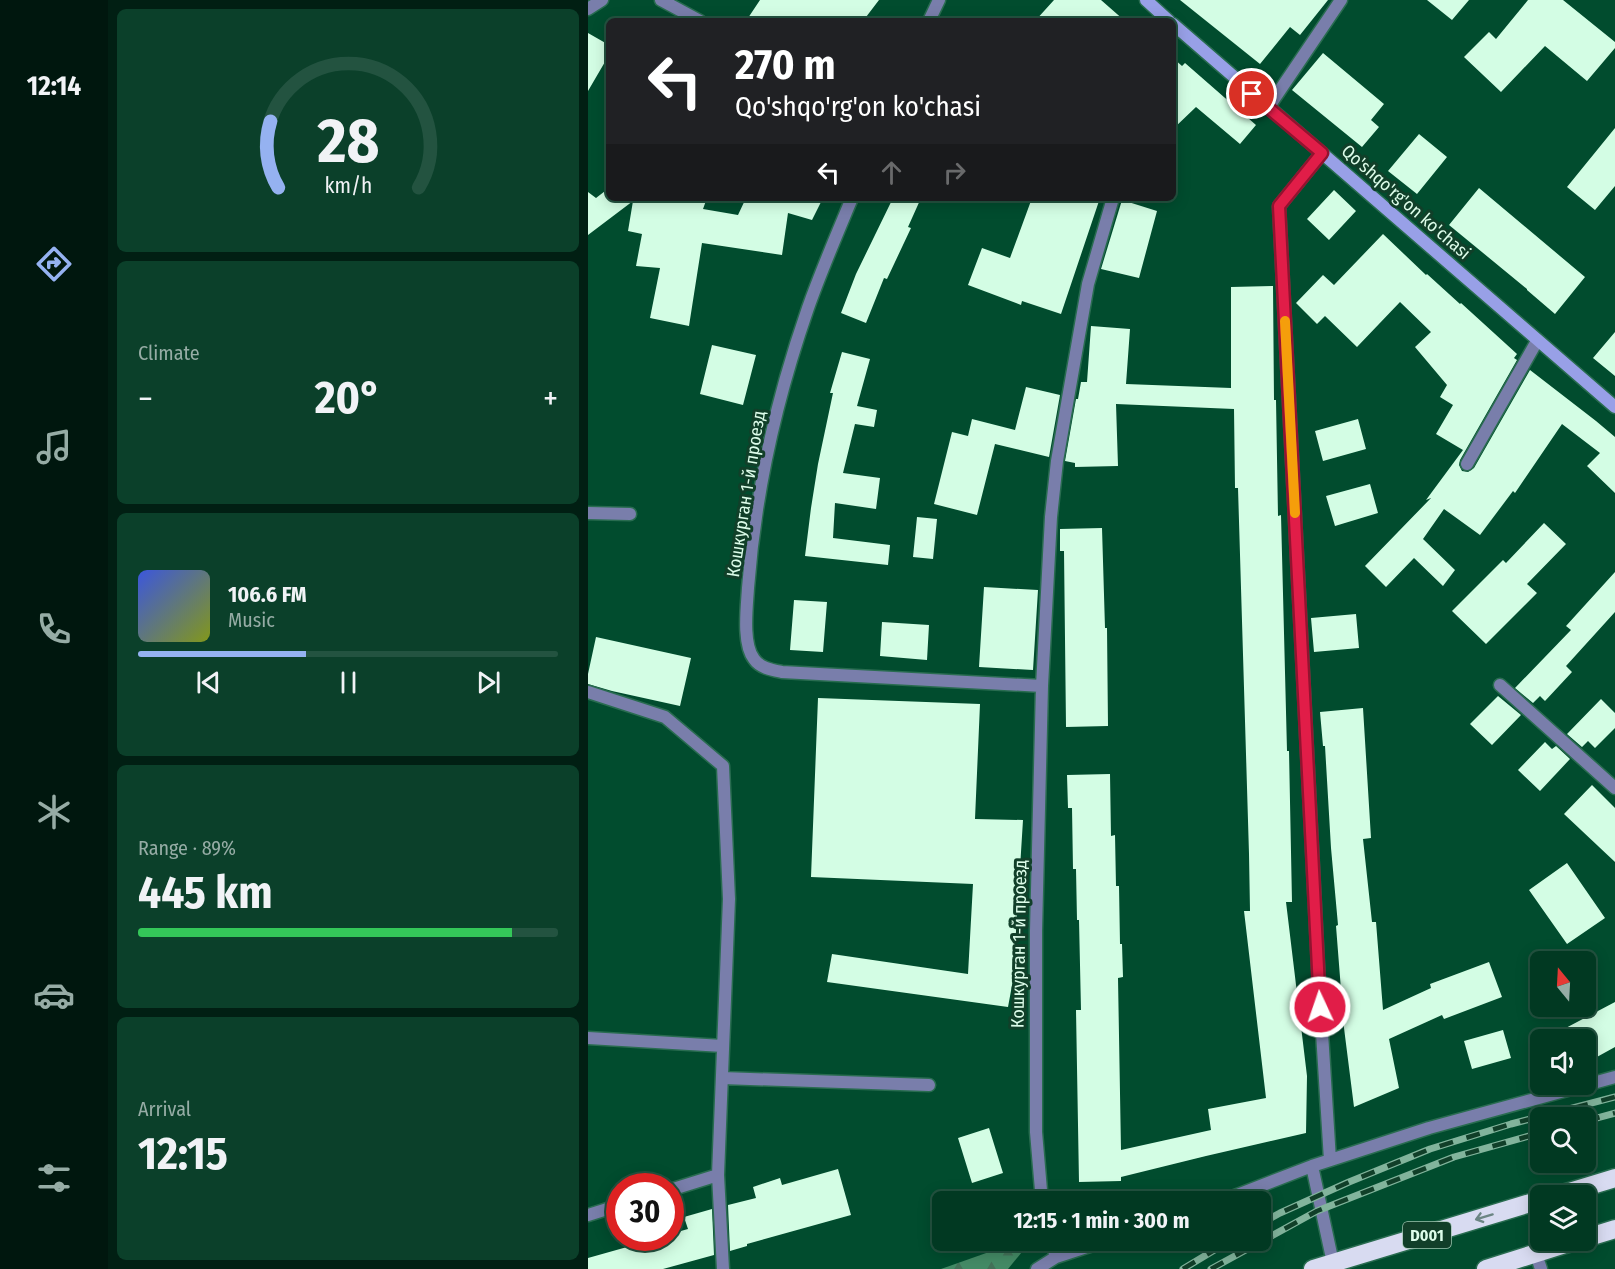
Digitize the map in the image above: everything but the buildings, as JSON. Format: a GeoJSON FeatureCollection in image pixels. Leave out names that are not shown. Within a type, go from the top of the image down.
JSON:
{"type":"FeatureCollection","features":[{"type":"Feature","properties":{"kind":"highway"},"geometry":{"type":"LineString","coordinates":[[1592,1185],[1615,1178]]}},
{"type":"Feature","properties":{"kind":"highway","name":"D001"},"geometry":{"type":"LineString","coordinates":[[1313,1269],[1530,1203]]}},
{"type":"Feature","properties":{"kind":"highway"},"geometry":{"type":"LineString","coordinates":[[1596,1235],[1615,1229]]}},
{"type":"Feature","properties":{"kind":"highway"},"geometry":{"type":"LineString","coordinates":[[1486,1269],[1538,1261],[1557,1251]]}},
{"type":"Feature","properties":{"kind":"street"},"geometry":{"type":"LineString","coordinates":[[588,9],[602,0]]}},
{"type":"Feature","properties":{"kind":"street"},"geometry":{"type":"LineString","coordinates":[[661,0],[694,18]]}},
{"type":"Feature","properties":{"kind":"street"},"geometry":{"type":"LineString","coordinates":[[930,18],[939,0]]}},
{"type":"Feature","properties":{"kind":"street"},"geometry":{"type":"LineString","coordinates":[[1146,0],[1166,18]]}},
{"type":"Feature","properties":{"kind":"street"},"geometry":{"type":"LineString","coordinates":[[1268,108],[1341,0]]}},
{"type":"Feature","properties":{"kind":"street","name":"Qo'shqo'rg'on ko'chasi"},"geometry":{"type":"LineString","coordinates":[[1176,27],[1615,407]]}},
{"type":"Feature","properties":{"kind":"street"},"geometry":{"type":"LineString","coordinates":[[1322,153],[1279,206],[1330,1160]]}},
{"type":"Feature","properties":{"kind":"street","name":"Кошкурган 1-й проезд"},"geometry":{"type":"LineString","coordinates":[[851,201],[808,306],[779,402],[768,453],[750,569],[747,630],[750,653],[759,665],[782,672],[1042,686]]}},
{"type":"Feature","properties":{"kind":"street","name":"Кошкурган 1-й проезд"},"geometry":{"type":"LineString","coordinates":[[1041,1191],[1037,1142],[1035,1053],[1036,931],[1042,686],[1051,517],[1057,461],[1088,284],[1112,201]]}},
{"type":"Feature","properties":{"kind":"street"},"geometry":{"type":"LineString","coordinates":[[1467,464],[1537,341]]}},
{"type":"Feature","properties":{"kind":"street"},"geometry":{"type":"LineString","coordinates":[[588,513],[630,514]]}},
{"type":"Feature","properties":{"kind":"street"},"geometry":{"type":"LineString","coordinates":[[1500,686],[1615,788]]}},
{"type":"Feature","properties":{"kind":"street"},"geometry":{"type":"LineString","coordinates":[[588,692],[665,717],[723,766],[729,899],[718,1175],[723,1269]]}},
{"type":"Feature","properties":{"kind":"street"},"geometry":{"type":"LineString","coordinates":[[588,1038],[723,1046]]}},
{"type":"Feature","properties":{"kind":"street"},"geometry":{"type":"LineString","coordinates":[[1247,1191],[1312,1166],[1429,1128],[1615,1077]]}},
{"type":"Feature","properties":{"kind":"street"},"geometry":{"type":"LineString","coordinates":[[722,1078],[929,1085]]}},
{"type":"Feature","properties":{"kind":"street"},"geometry":{"type":"LineString","coordinates":[[1312,1166],[1333,1263]]}},
{"type":"Feature","properties":{"kind":"street"},"geometry":{"type":"LineString","coordinates":[[684,1186],[718,1175]]}},
{"type":"Feature","properties":{"kind":"street"},"geometry":{"type":"LineString","coordinates":[[588,1215],[606,1209]]}},
{"type":"Feature","properties":{"kind":"street"},"geometry":{"type":"LineString","coordinates":[[1054,1251],[1056,1257]]}},
{"type":"Feature","properties":{"kind":"street"},"geometry":{"type":"LineString","coordinates":[[1037,1269],[1056,1257],[1074,1251]]}},
{"type":"Feature","properties":{"kind":"green space"},"geometry":{"type":"Polygon","coordinates":[[[992,1251],[1023,1251],[1008,1269],[941,1269],[992,1251]]]}},
{"type":"Feature","properties":{"kind":"railway"},"geometry":{"type":"LineString","coordinates":[[1271,1218],[1349,1182],[1430,1149],[1511,1124],[1615,1097]]}},
{"type":"Feature","properties":{"kind":"railway"},"geometry":{"type":"LineString","coordinates":[[1596,1118],[1615,1113]]}},
{"type":"Feature","properties":{"kind":"railway"},"geometry":{"type":"LineString","coordinates":[[1211,1269],[1317,1211],[1454,1157],[1530,1136]]}},
{"type":"Feature","properties":{"kind":"railway"},"geometry":{"type":"LineString","coordinates":[[1183,1269],[1213,1251]]}},
{"type":"Feature","properties":{"kind":"slow traffic"},"geometry":{"type":"LineString","coordinates":[[1285,321],[1295,513]]}},
{"type":"Feature","properties":{"kind":"route"},"geometry":{"type":"LineString","coordinates":[[1252,94],[1322,153],[1279,206],[1320,1007]]}}]}
